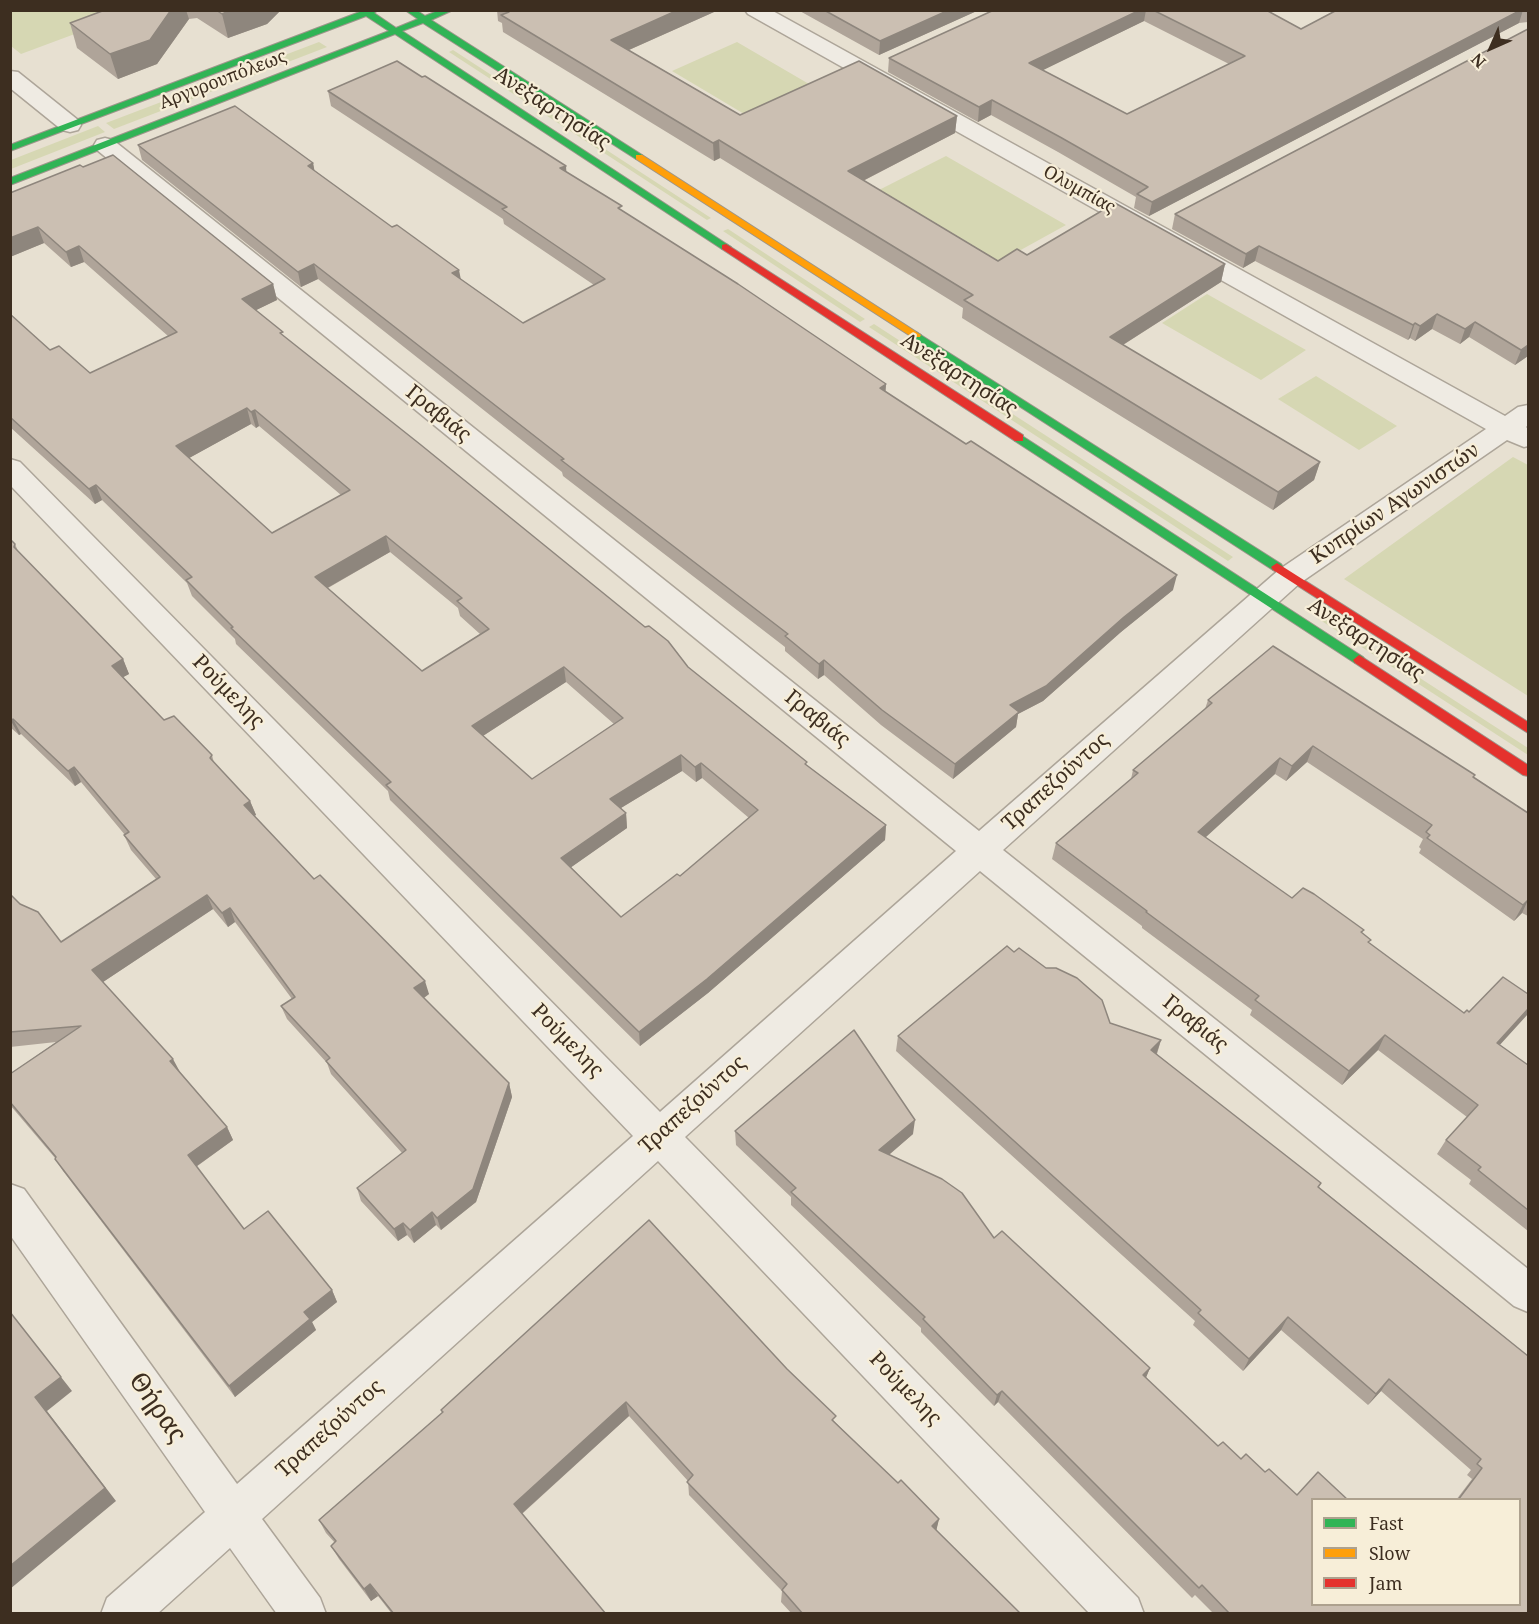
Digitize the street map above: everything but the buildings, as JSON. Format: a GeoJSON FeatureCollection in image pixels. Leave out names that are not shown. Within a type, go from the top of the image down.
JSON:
{"type":"FeatureCollection","features":[{"type":"Feature","properties":{"kind":"main road","name":"Ανεξαρτησίας"},"geometry":{"type":"LineString","coordinates":[[409,10],[1276,587],[1528,771]]}},
{"type":"Feature","properties":{"kind":"main road","name":"Αργυρουπόλεως"},"geometry":{"type":"LineString","coordinates":[[10,182],[449,10]]}},
{"type":"Feature","properties":{"kind":"main road","name":"Ανεξαρτησίας"},"geometry":{"type":"LineString","coordinates":[[371,12],[396,32],[1276,587],[1528,728]]}},
{"type":"Feature","properties":{"kind":"main road","name":"Αργυρουπόλεως"},"geometry":{"type":"LineString","coordinates":[[10,148],[371,12]]}},
{"type":"Feature","properties":{"kind":"street","name":"Ολυμπίας"},"geometry":{"type":"LineString","coordinates":[[755,10],[877,68],[1521,427]]}},
{"type":"Feature","properties":{"kind":"street"},"geometry":{"type":"LineString","coordinates":[[10,77],[70,125]]}},
{"type":"Feature","properties":{"kind":"street","name":"Γραβιάς"},"geometry":{"type":"LineString","coordinates":[[105,145],[1528,1293]]}},
{"type":"Feature","properties":{"kind":"street","name":"Κυπρίων Αγωνιστών"},"geometry":{"type":"LineString","coordinates":[[1276,587],[1521,427]]}},
{"type":"Feature","properties":{"kind":"street","name":"Ρούμελης"},"geometry":{"type":"LineString","coordinates":[[10,468],[1122,1614]]}},
{"type":"Feature","properties":{"kind":"street","name":"Τραπεζούντος"},"geometry":{"type":"LineString","coordinates":[[123,1614],[1276,587]]}},
{"type":"Feature","properties":{"kind":"street","name":"Θήρας"},"geometry":{"type":"LineString","coordinates":[[10,1202],[304,1614]]}},
{"type":"Feature","properties":{"kind":"green space"},"geometry":{"type":"Polygon","coordinates":[[[115,10],[123,16],[21,54],[11,46],[10,11],[115,10]]]}},
{"type":"Feature","properties":{"kind":"green space"},"geometry":{"type":"Polygon","coordinates":[[[319,42],[327,47],[114,129],[106,123],[319,42]]]}},
{"type":"Feature","properties":{"kind":"green space"},"geometry":{"type":"Polygon","coordinates":[[[737,42],[821,91],[756,121],[672,71],[737,42]]]}},
{"type":"Feature","properties":{"kind":"green space"},"geometry":{"type":"Polygon","coordinates":[[[453,50],[711,218],[707,220],[449,52],[453,50]]]}},
{"type":"Feature","properties":{"kind":"green space"},"geometry":{"type":"Polygon","coordinates":[[[98,126],[105,132],[11,169],[11,160],[98,126]]]}},
{"type":"Feature","properties":{"kind":"green space"},"geometry":{"type":"Polygon","coordinates":[[[946,156],[1066,225],[999,262],[879,190],[946,156]]]}},
{"type":"Feature","properties":{"kind":"green space"},"geometry":{"type":"Polygon","coordinates":[[[728,229],[865,319],[860,322],[723,231],[728,229]]]}},
{"type":"Feature","properties":{"kind":"green space"},"geometry":{"type":"Polygon","coordinates":[[[1207,294],[1306,350],[1261,380],[1162,323],[1207,294]]]}},
{"type":"Feature","properties":{"kind":"green space"},"geometry":{"type":"Polygon","coordinates":[[[874,324],[1233,557],[1228,561],[869,327],[874,324]]]}},
{"type":"Feature","properties":{"kind":"green space"},"geometry":{"type":"Polygon","coordinates":[[[1316,376],[1397,426],[1359,450],[1278,399],[1316,376]]]}},
{"type":"Feature","properties":{"kind":"green space"},"geometry":{"type":"Polygon","coordinates":[[[1513,457],[1528,465],[1528,696],[1344,579],[1513,457]]]}},
{"type":"Feature","properties":{"kind":"green space"},"geometry":{"type":"Polygon","coordinates":[[[1321,614],[1528,748],[1528,755],[1317,618],[1321,614]]]}},
{"type":"Feature","properties":{"kind":"traffic: fast"},"geometry":{"type":"LineString","coordinates":[[10,148],[374,10]]}},
{"type":"Feature","properties":{"kind":"traffic: fast"},"geometry":{"type":"LineString","coordinates":[[409,10],[639,157]]}},
{"type":"Feature","properties":{"kind":"traffic: fast"},"geometry":{"type":"LineString","coordinates":[[10,182],[449,10]]}},
{"type":"Feature","properties":{"kind":"traffic: fast"},"geometry":{"type":"LineString","coordinates":[[368,13],[726,247]]}},
{"type":"Feature","properties":{"kind":"traffic: fast"},"geometry":{"type":"LineString","coordinates":[[916,335],[1277,567]]}},
{"type":"Feature","properties":{"kind":"traffic: fast"},"geometry":{"type":"LineString","coordinates":[[1019,438],[1359,660]]}},
{"type":"Feature","properties":{"kind":"traffic: slow"},"geometry":{"type":"LineString","coordinates":[[639,157],[916,335]]}},
{"type":"Feature","properties":{"kind":"traffic: jam"},"geometry":{"type":"LineString","coordinates":[[726,247],[1019,438]]}},
{"type":"Feature","properties":{"kind":"traffic: jam"},"geometry":{"type":"LineString","coordinates":[[1277,567],[1528,728]]}},
{"type":"Feature","properties":{"kind":"traffic: jam"},"geometry":{"type":"LineString","coordinates":[[1359,660],[1528,771]]}}]}
